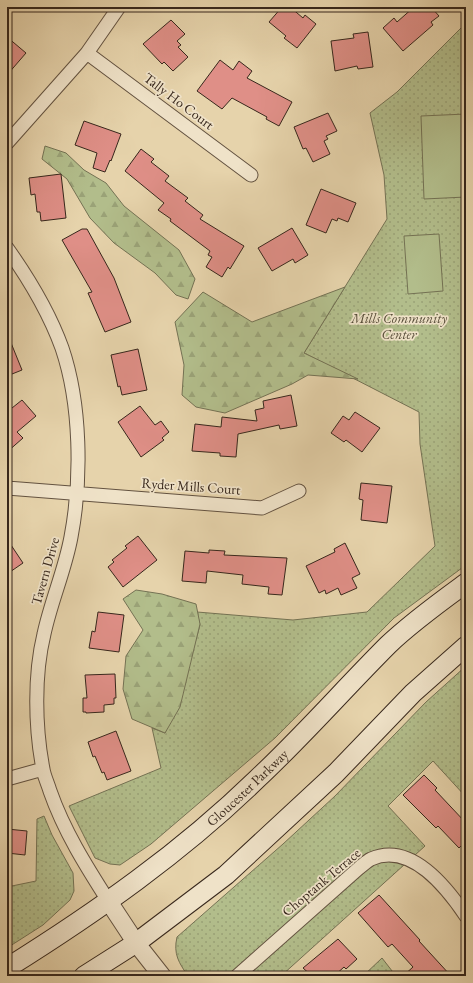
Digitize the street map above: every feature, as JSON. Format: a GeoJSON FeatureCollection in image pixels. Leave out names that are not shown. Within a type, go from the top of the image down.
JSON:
{"type":"FeatureCollection","features":[{"type":"Feature","properties":{"kind":"main road","name":"Gloucester Parkway"},"geometry":{"type":"LineString","coordinates":[[7,968],[109,902],[223,811],[313,724],[389,644],[429,610],[466,582]]}},
{"type":"Feature","properties":{"kind":"main road"},"geometry":{"type":"LineString","coordinates":[[84,976],[136,943],[226,875],[336,773],[413,693],[466,646]]}},
{"type":"Feature","properties":{"kind":"street"},"geometry":{"type":"LineString","coordinates":[[7,143],[87,53],[119,7]]}},
{"type":"Feature","properties":{"kind":"street","name":"Tally Ho Court"},"geometry":{"type":"LineString","coordinates":[[87,53],[251,175]]}},
{"type":"Feature","properties":{"kind":"street","name":"Tavern Drive"},"geometry":{"type":"LineString","coordinates":[[7,248],[26,275],[42,302],[62,349],[74,402],[79,462],[77,494],[71,538],[44,634],[38,662],[38,716],[43,770],[60,817],[77,850],[109,902]]}},
{"type":"Feature","properties":{"kind":"street","name":"Ryder Mills Court"},"geometry":{"type":"LineString","coordinates":[[7,488],[262,508],[299,491]]}},
{"type":"Feature","properties":{"kind":"street"},"geometry":{"type":"LineString","coordinates":[[7,779],[43,770]]}},
{"type":"Feature","properties":{"kind":"street","name":"Choptank Terrace"},"geometry":{"type":"LineString","coordinates":[[237,976],[371,859],[385,856],[400,856],[414,862],[449,893],[466,916]]}},
{"type":"Feature","properties":{"kind":"street"},"geometry":{"type":"LineString","coordinates":[[109,902],[136,943],[162,976]]}},
{"type":"Feature","properties":{"kind":"green space","name":"Mills Community Center"},"geometry":{"type":"Polygon","coordinates":[[[466,23],[466,565],[394,618],[275,738],[151,844],[120,865],[110,864],[95,858],[69,806],[161,768],[152,728],[165,733],[190,661],[200,625],[197,612],[293,620],[367,612],[435,546],[420,444],[419,412],[304,353],[387,219],[384,175],[370,113],[397,92],[466,23]]]}},
{"type":"Feature","properties":{"kind":"green space"},"geometry":{"type":"Polygon","coordinates":[[[466,114],[466,197],[424,199],[421,116],[466,114]]]}},
{"type":"Feature","properties":{"kind":"green space"},"geometry":{"type":"Polygon","coordinates":[[[45,146],[66,153],[84,170],[106,183],[124,206],[179,250],[195,279],[188,299],[176,295],[155,273],[114,243],[90,218],[67,179],[42,159],[45,146]]]}},
{"type":"Feature","properties":{"kind":"green space"},"geometry":{"type":"Polygon","coordinates":[[[439,234],[443,291],[408,294],[404,236],[439,234]]]}},
{"type":"Feature","properties":{"kind":"green space"},"geometry":{"type":"Polygon","coordinates":[[[345,287],[304,353],[358,379],[308,375],[292,384],[225,413],[196,407],[182,395],[184,365],[175,322],[203,292],[252,322],[345,287]]]}},
{"type":"Feature","properties":{"kind":"green space"},"geometry":{"type":"Polygon","coordinates":[[[136,590],[162,594],[196,604],[200,624],[180,707],[165,733],[132,719],[123,689],[126,656],[143,630],[123,599],[136,590]]]}},
{"type":"Feature","properties":{"kind":"green space"},"geometry":{"type":"Polygon","coordinates":[[[466,666],[466,797],[433,761],[388,806],[425,846],[281,976],[188,976],[176,953],[177,937],[335,796],[426,702],[466,666]]]}},
{"type":"Feature","properties":{"kind":"green space"},"geometry":{"type":"Polygon","coordinates":[[[44,816],[52,835],[73,873],[74,891],[70,900],[43,925],[7,948],[7,887],[36,881],[37,819],[44,816]]]}},
{"type":"Feature","properties":{"kind":"green space"},"geometry":{"type":"Polygon","coordinates":[[[382,958],[396,976],[363,976],[382,958]]]}},
{"type":"Feature","properties":{"kind":"building"},"geometry":{"type":"Polygon","coordinates":[[[282,7],[290,7],[303,18],[305,15],[316,24],[297,48],[284,38],[286,36],[269,22],[282,7]]]}},
{"type":"Feature","properties":{"kind":"building"},"geometry":{"type":"Polygon","coordinates":[[[414,7],[431,7],[439,16],[431,22],[433,25],[403,51],[383,28],[394,18],[397,22],[414,7]]]}},
{"type":"Feature","properties":{"kind":"building"},"geometry":{"type":"Polygon","coordinates":[[[171,20],[185,34],[177,41],[181,45],[178,47],[188,57],[173,71],[164,62],[162,64],[143,44],[171,20]]]}},
{"type":"Feature","properties":{"kind":"building"},"geometry":{"type":"Polygon","coordinates":[[[368,32],[373,67],[358,69],[357,66],[335,71],[331,41],[354,38],[353,34],[368,32]]]}},
{"type":"Feature","properties":{"kind":"building"},"geometry":{"type":"Polygon","coordinates":[[[7,37],[26,53],[7,75],[7,37]]]}},
{"type":"Feature","properties":{"kind":"building"},"geometry":{"type":"Polygon","coordinates":[[[220,60],[233,70],[239,61],[252,71],[247,78],[292,102],[279,126],[266,119],[267,117],[232,98],[222,109],[197,91],[220,60]]]}},
{"type":"Feature","properties":{"kind":"building"},"geometry":{"type":"Polygon","coordinates":[[[328,113],[337,131],[326,136],[328,139],[324,141],[330,154],[313,162],[306,148],[303,149],[294,127],[328,113]]]}},
{"type":"Feature","properties":{"kind":"building"},"geometry":{"type":"Polygon","coordinates":[[[84,121],[121,134],[111,161],[110,160],[105,172],[93,168],[97,153],[75,145],[84,121]]]}},
{"type":"Feature","properties":{"kind":"building"},"geometry":{"type":"Polygon","coordinates":[[[141,149],[154,159],[151,162],[169,176],[165,181],[188,198],[185,201],[203,215],[200,219],[244,246],[230,269],[228,267],[222,277],[206,267],[212,257],[208,255],[210,251],[170,221],[171,219],[158,210],[164,203],[125,171],[141,149]]]}},
{"type":"Feature","properties":{"kind":"building"},"geometry":{"type":"Polygon","coordinates":[[[61,174],[66,218],[41,221],[40,212],[37,212],[35,194],[31,195],[29,178],[61,174]]]}},
{"type":"Feature","properties":{"kind":"building"},"geometry":{"type":"Polygon","coordinates":[[[321,189],[356,203],[348,222],[338,218],[337,221],[332,219],[326,233],[306,225],[321,189]]]}},
{"type":"Feature","properties":{"kind":"building"},"geometry":{"type":"Polygon","coordinates":[[[292,228],[308,255],[295,263],[293,259],[272,271],[258,248],[292,228]]]}},
{"type":"Feature","properties":{"kind":"building"},"geometry":{"type":"Polygon","coordinates":[[[82,229],[87,229],[114,278],[131,322],[105,332],[88,293],[92,292],[62,240],[82,229]]]}},
{"type":"Feature","properties":{"kind":"building"},"geometry":{"type":"Polygon","coordinates":[[[7,333],[22,370],[7,376],[7,333]]]}},
{"type":"Feature","properties":{"kind":"building"},"geometry":{"type":"Polygon","coordinates":[[[138,349],[147,390],[122,395],[120,386],[118,387],[111,355],[138,349]]]}},
{"type":"Feature","properties":{"kind":"building"},"geometry":{"type":"Polygon","coordinates":[[[291,395],[297,426],[280,429],[279,425],[238,434],[236,457],[220,456],[220,453],[192,451],[195,424],[221,427],[222,417],[257,421],[255,410],[264,408],[263,401],[291,395]]]}},
{"type":"Feature","properties":{"kind":"building"},"geometry":{"type":"Polygon","coordinates":[[[22,400],[36,416],[17,432],[23,438],[7,452],[7,412],[22,400]]]}},
{"type":"Feature","properties":{"kind":"building"},"geometry":{"type":"Polygon","coordinates":[[[140,406],[155,425],[161,421],[169,432],[162,438],[164,440],[141,457],[118,422],[140,406]]]}},
{"type":"Feature","properties":{"kind":"building"},"geometry":{"type":"Polygon","coordinates":[[[355,412],[380,428],[362,452],[346,440],[344,442],[331,433],[343,416],[349,420],[355,412]]]}},
{"type":"Feature","properties":{"kind":"building"},"geometry":{"type":"Polygon","coordinates":[[[361,483],[392,486],[387,523],[361,520],[363,500],[359,499],[361,483]]]}},
{"type":"Feature","properties":{"kind":"building"},"geometry":{"type":"Polygon","coordinates":[[[138,536],[157,560],[123,587],[108,567],[114,562],[112,560],[127,548],[125,546],[138,536]]]}},
{"type":"Feature","properties":{"kind":"building"},"geometry":{"type":"Polygon","coordinates":[[[7,539],[23,563],[7,574],[7,539]]]}},
{"type":"Feature","properties":{"kind":"building"},"geometry":{"type":"Polygon","coordinates":[[[345,543],[360,574],[352,578],[357,588],[341,595],[338,588],[326,594],[325,590],[319,593],[306,566],[335,552],[334,549],[345,543]]]}},
{"type":"Feature","properties":{"kind":"building"},"geometry":{"type":"Polygon","coordinates":[[[209,550],[225,551],[224,555],[287,558],[282,595],[268,594],[269,587],[242,584],[243,575],[207,571],[206,583],[182,581],[185,551],[209,553],[209,550]]]}},
{"type":"Feature","properties":{"kind":"building"},"geometry":{"type":"Polygon","coordinates":[[[98,612],[124,615],[119,652],[89,648],[92,631],[95,632],[98,612]]]}},
{"type":"Feature","properties":{"kind":"building"},"geometry":{"type":"Polygon","coordinates":[[[115,674],[116,698],[114,698],[114,704],[104,705],[104,712],[83,712],[83,698],[87,698],[85,675],[115,674]]]}},
{"type":"Feature","properties":{"kind":"building"},"geometry":{"type":"Polygon","coordinates":[[[116,731],[131,771],[107,780],[104,772],[102,773],[95,756],[93,757],[88,742],[116,731]]]}},
{"type":"Feature","properties":{"kind":"building"},"geometry":{"type":"Polygon","coordinates":[[[424,775],[437,788],[435,790],[466,823],[466,841],[459,848],[438,826],[436,828],[403,795],[424,775]]]}},
{"type":"Feature","properties":{"kind":"building"},"geometry":{"type":"Polygon","coordinates":[[[7,829],[27,831],[25,855],[7,853],[7,829]]]}},
{"type":"Feature","properties":{"kind":"building"},"geometry":{"type":"Polygon","coordinates":[[[379,895],[451,976],[403,976],[413,967],[392,944],[388,947],[358,913],[379,895]]]}},
{"type":"Feature","properties":{"kind":"building"},"geometry":{"type":"Polygon","coordinates":[[[338,939],[357,959],[346,969],[344,967],[334,976],[312,976],[303,968],[338,939]]]}}]}
